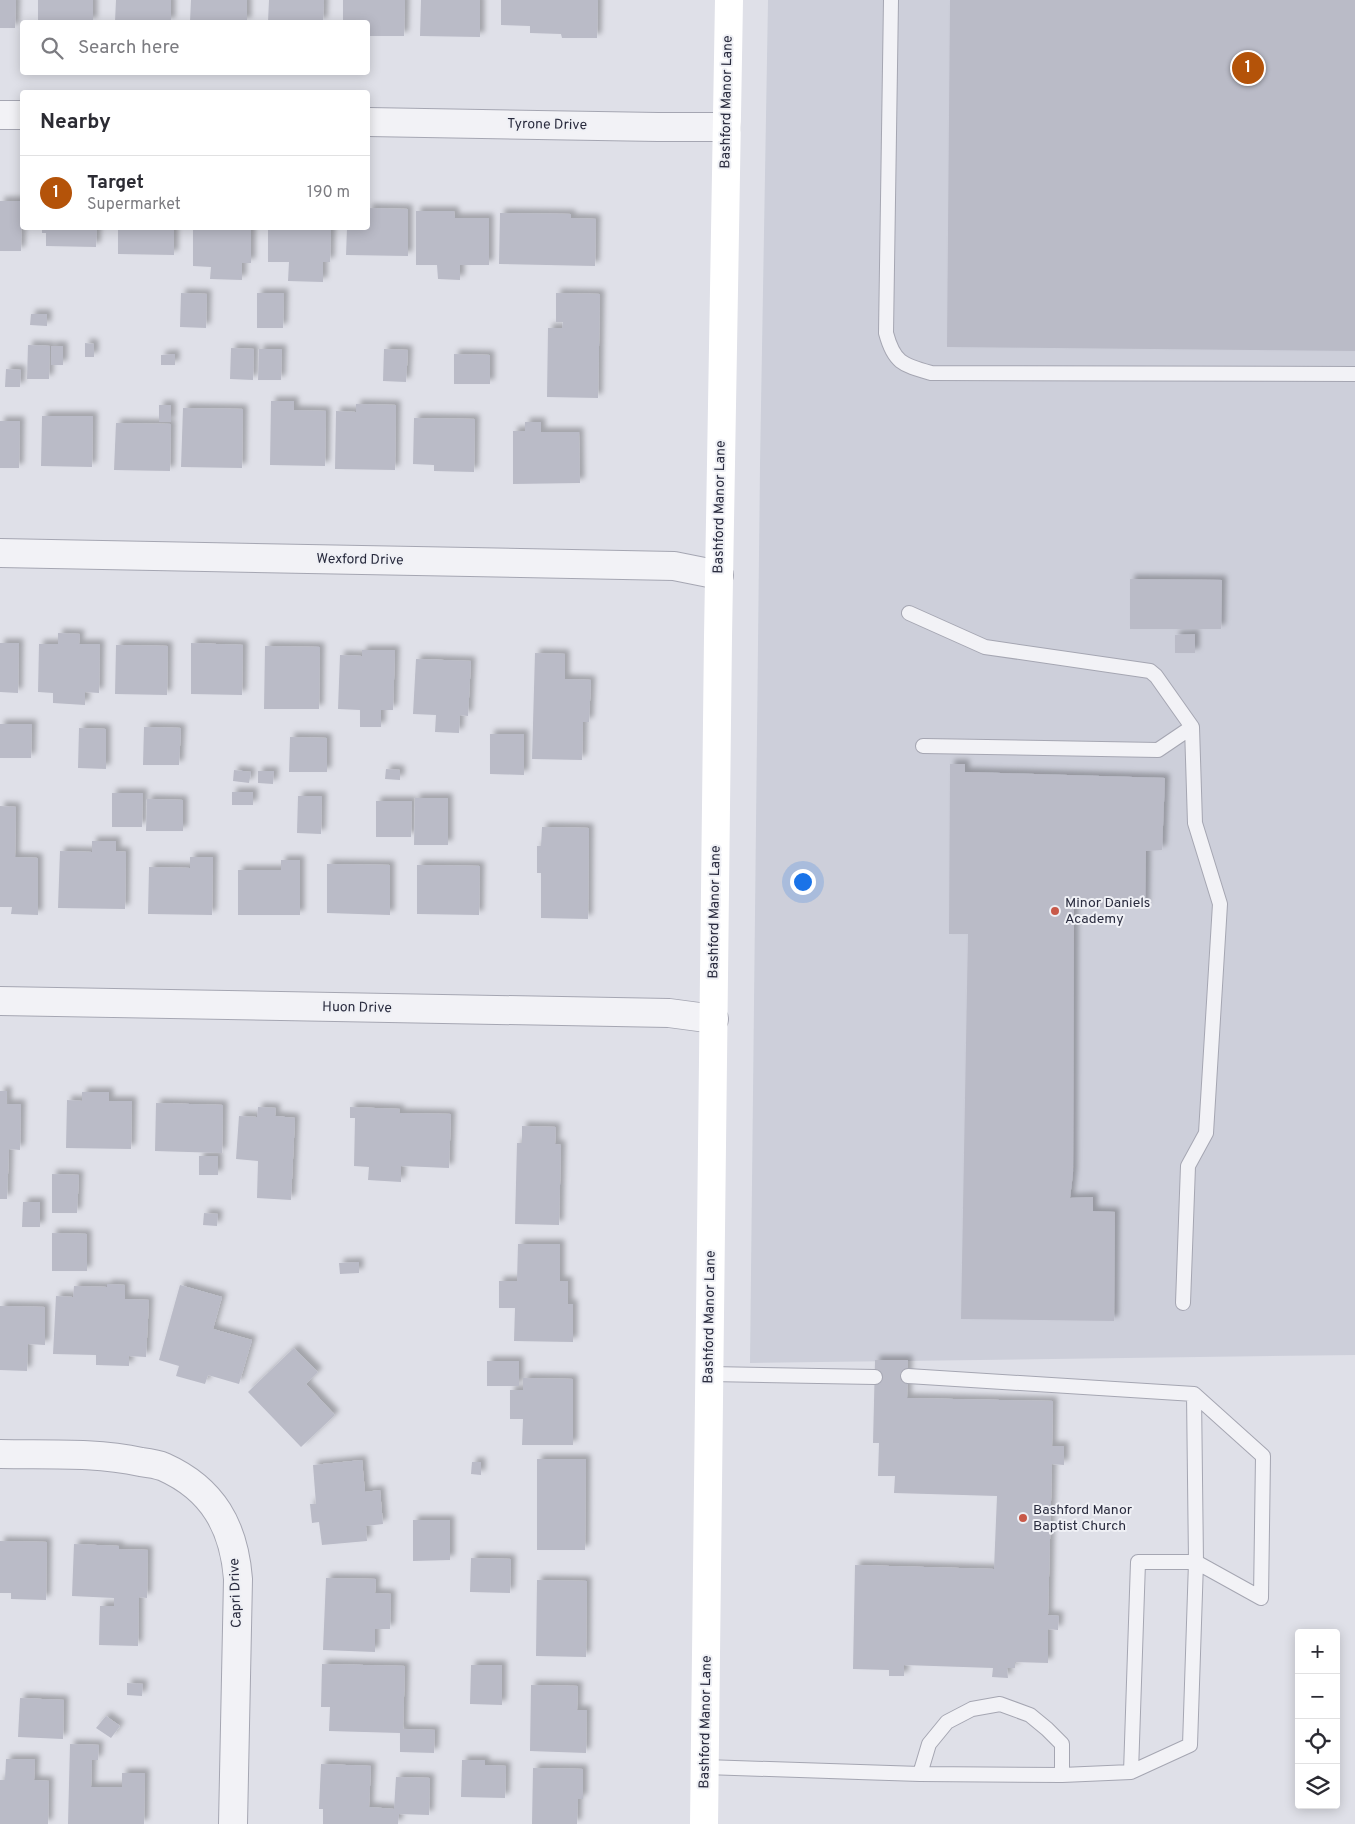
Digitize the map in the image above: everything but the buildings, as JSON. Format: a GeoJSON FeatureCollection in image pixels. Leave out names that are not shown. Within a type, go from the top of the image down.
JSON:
{"type":"FeatureCollection","features":[{"type":"Feature","properties":{"kind":"street","name":"Bashford Manor Lane"},"geometry":{"type":"LineString","coordinates":[[704,1824],[719,575],[729,0]]}},
{"type":"Feature","properties":{"kind":"street"},"geometry":{"type":"LineString","coordinates":[[0,115],[20,115]]}},
{"type":"Feature","properties":{"kind":"street","name":"Tyrone Drive"},"geometry":{"type":"LineString","coordinates":[[370,122],[658,128],[726,127]]}},
{"type":"Feature","properties":{"kind":"street","name":"Wexford Drive"},"geometry":{"type":"LineString","coordinates":[[0,553],[674,566],[719,575]]}},
{"type":"Feature","properties":{"kind":"street","name":"Huon Drive"},"geometry":{"type":"LineString","coordinates":[[0,1001],[669,1013],[714,1019]]}},
{"type":"Feature","properties":{"kind":"street","name":"Capri Drive"},"geometry":{"type":"LineString","coordinates":[[0,1454],[116,1457],[163,1466],[194,1485],[211,1502],[223,1520],[236,1556],[238,1579],[233,1824]]}},
{"type":"Feature","properties":{"kind":"lane"},"geometry":{"type":"LineString","coordinates":[[891,0],[886,333],[891,352],[906,366],[931,372],[1355,374]]}},
{"type":"Feature","properties":{"kind":"lane"},"geometry":{"type":"LineString","coordinates":[[909,613],[985,647],[1150,671],[1156,676],[1192,727],[1195,823],[1220,904],[1206,1133],[1188,1166],[1183,1303]]}},
{"type":"Feature","properties":{"kind":"lane"},"geometry":{"type":"LineString","coordinates":[[923,746],[1158,750],[1192,727]]}},
{"type":"Feature","properties":{"kind":"lane"},"geometry":{"type":"LineString","coordinates":[[710,1374],[875,1377]]}},
{"type":"Feature","properties":{"kind":"lane"},"geometry":{"type":"LineString","coordinates":[[908,1376],[1194,1394],[1263,1456],[1261,1598],[1196,1562],[1138,1562],[1132,1772]]}},
{"type":"Feature","properties":{"kind":"lane"},"geometry":{"type":"LineString","coordinates":[[705,1767],[920,1774],[1062,1775],[1132,1772],[1190,1745],[1196,1562],[1194,1394]]}},
{"type":"Feature","properties":{"kind":"lane"},"geometry":{"type":"LineString","coordinates":[[920,1774],[929,1744],[947,1722],[972,1708],[1000,1704],[1030,1715],[1048,1729],[1062,1744],[1062,1775]]}},
{"type":"Feature","properties":{"kind":"shaded area","name":"Minor Daniels Academy"},"geometry":{"type":"Polygon","coordinates":[[[768,0],[1355,0],[1355,1355],[750,1363],[760,464],[768,0]]]}},
{"type":"Feature","properties":{"kind":"place","name":"Target"},"geometry":{"type":"Point","coordinates":[1248,68]}},
{"type":"Feature","properties":{"kind":"place","name":"Minor Daniels Academy"},"geometry":{"type":"Point","coordinates":[1055,911]}},
{"type":"Feature","properties":{"kind":"place","name":"Bashford Manor Baptist Church"},"geometry":{"type":"Point","coordinates":[1023,1518]}}]}
